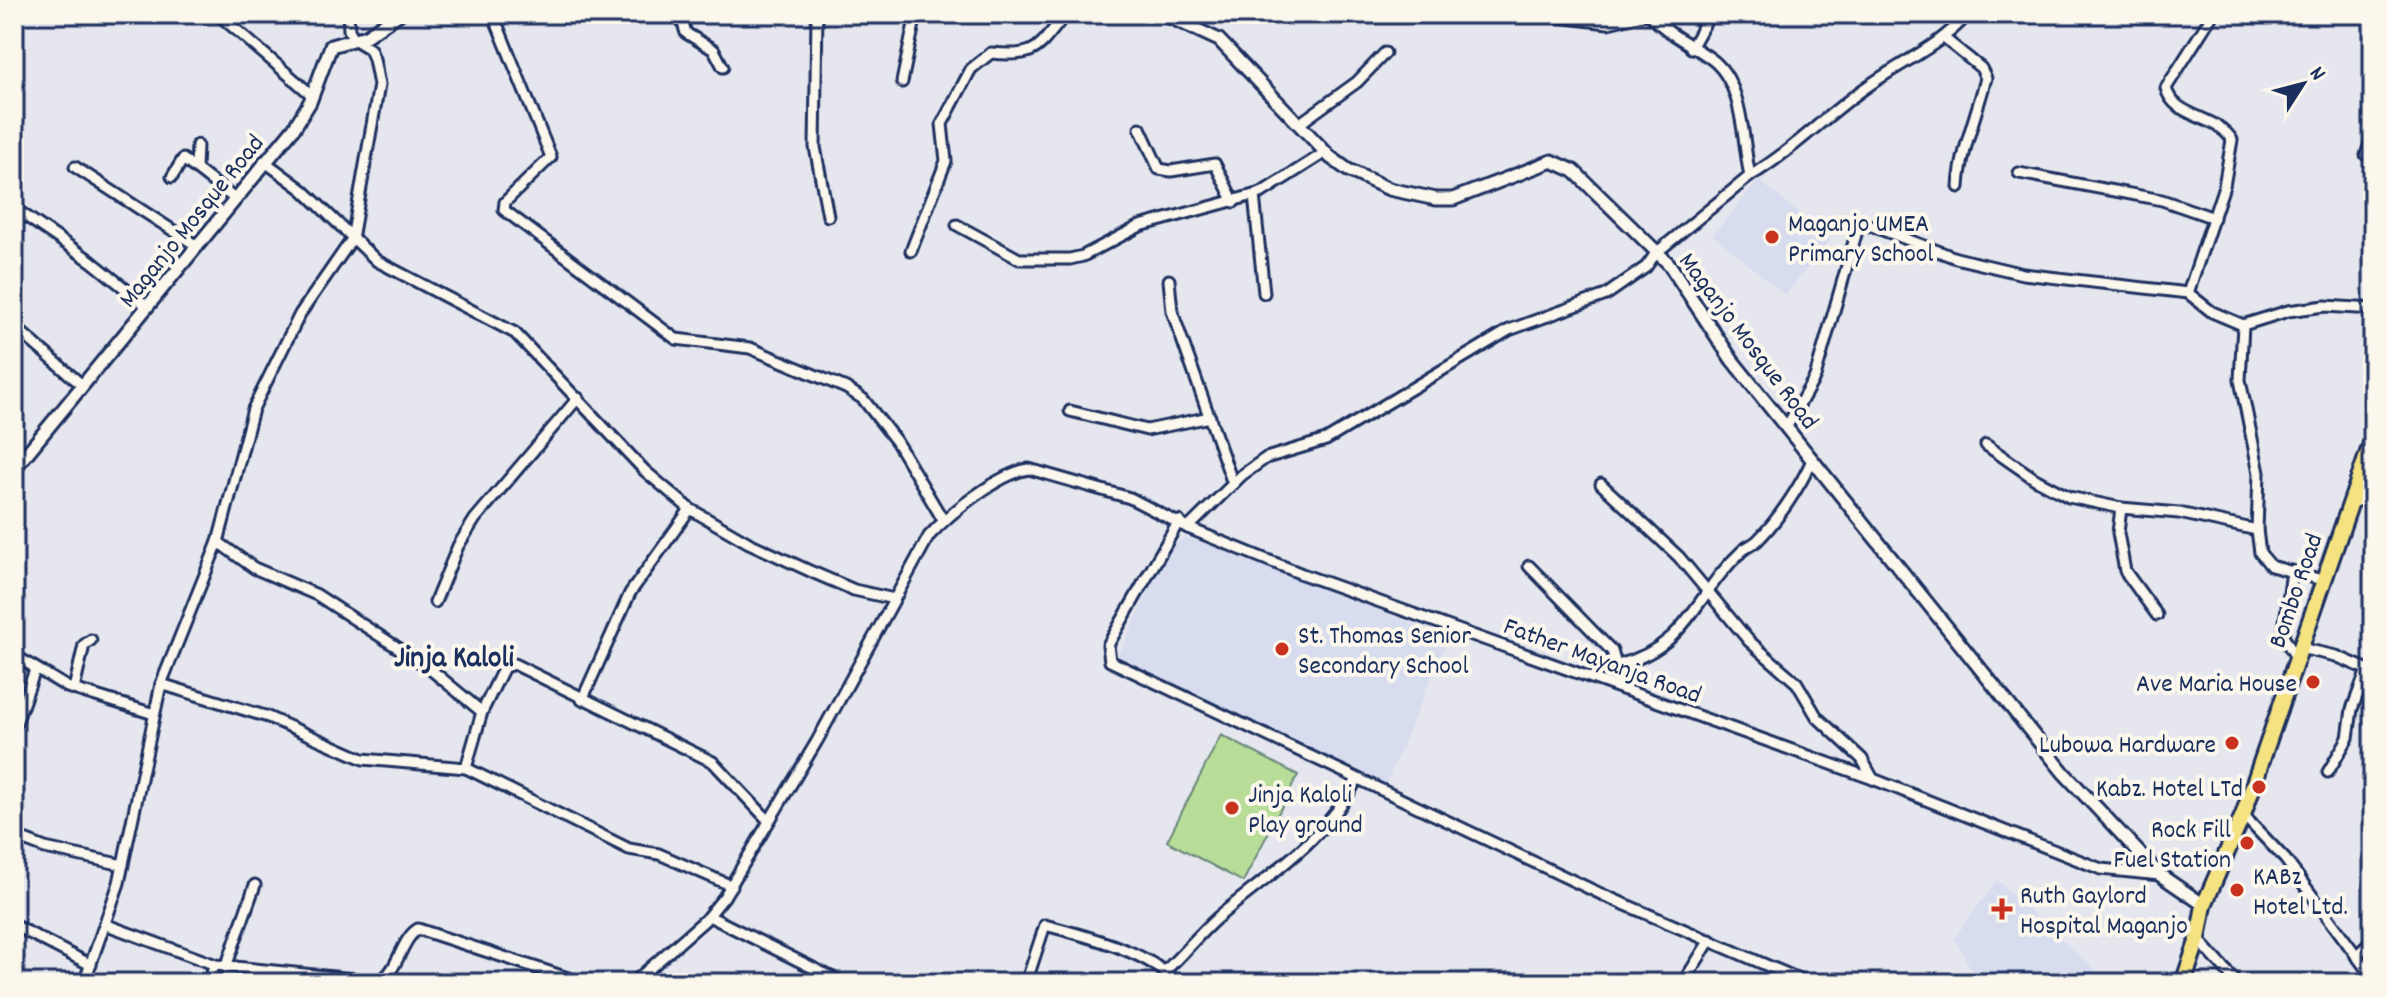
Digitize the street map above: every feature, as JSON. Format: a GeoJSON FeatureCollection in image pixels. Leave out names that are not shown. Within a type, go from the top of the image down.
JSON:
{"type":"FeatureCollection","features":[{"type":"Feature","properties":{"kind":"main road","name":"Bombo Road"},"geometry":{"type":"LineString","coordinates":[[2183,983],[2198,939],[2204,905],[2243,815],[2373,438]]}},
{"type":"Feature","properties":{"kind":"street"},"geometry":{"type":"LineString","coordinates":[[218,14],[313,96]]}},
{"type":"Feature","properties":{"kind":"street"},"geometry":{"type":"LineString","coordinates":[[84,983],[107,925],[123,865],[161,684],[218,542],[260,392],[300,314],[352,239],[379,85],[370,49],[355,40],[349,30],[348,14]]}},
{"type":"Feature","properties":{"kind":"street","name":"Maganjo Mosque Road"},"geometry":{"type":"LineString","coordinates":[[14,469],[294,128],[313,96],[331,46],[341,41],[355,40],[399,14]]}},
{"type":"Feature","properties":{"kind":"street"},"geometry":{"type":"LineString","coordinates":[[493,14],[551,157],[505,202],[504,210],[676,339],[750,348],[846,388],[863,399],[896,441],[943,520],[929,536],[821,733],[767,819],[758,842],[732,886],[709,916],[633,983]]}},
{"type":"Feature","properties":{"kind":"street"},"geometry":{"type":"LineString","coordinates":[[680,14],[686,33],[714,50],[723,67]]}},
{"type":"Feature","properties":{"kind":"street"},"geometry":{"type":"LineString","coordinates":[[817,14],[815,147],[828,216]]}},
{"type":"Feature","properties":{"kind":"street"},"geometry":{"type":"LineString","coordinates":[[902,82],[916,14]]}},
{"type":"Feature","properties":{"kind":"street"},"geometry":{"type":"LineString","coordinates":[[911,251],[946,161],[947,146],[942,124],[971,69],[991,53],[1020,56],[1032,53],[1066,14]]}},
{"type":"Feature","properties":{"kind":"street","name":"Maganjo Mosque Road"},"geometry":{"type":"LineString","coordinates":[[1163,14],[1219,40],[1326,152],[1369,182],[1436,199],[1453,199],[1552,161],[1563,163],[1669,264],[1702,318],[1786,428],[2092,807],[2160,875],[2204,905]]}},
{"type":"Feature","properties":{"kind":"street"},"geometry":{"type":"LineString","coordinates":[[1550,16],[1608,23],[1647,14],[1691,48],[1717,63],[1737,98],[1750,176]]}},
{"type":"Feature","properties":{"kind":"street"},"geometry":{"type":"LineString","coordinates":[[1691,48],[1710,14]]}},
{"type":"Feature","properties":{"kind":"street"},"geometry":{"type":"LineString","coordinates":[[1805,982],[1603,895],[1128,671],[1110,661],[1108,645],[1133,598],[1184,525],[1266,458],[1326,440],[1509,330],[1606,295],[1646,267],[1656,253],[1750,176],[1787,154],[1869,85],[1945,39],[1968,14]]}},
{"type":"Feature","properties":{"kind":"street"},"geometry":{"type":"LineString","coordinates":[[2188,293],[2214,218],[2232,140],[2210,122],[2173,102],[2166,88],[2213,14]]}},
{"type":"Feature","properties":{"kind":"street"},"geometry":{"type":"LineString","coordinates":[[1945,39],[1981,68],[1986,78],[1975,124],[1962,156],[1959,187]]}},
{"type":"Feature","properties":{"kind":"street"},"geometry":{"type":"LineString","coordinates":[[1299,124],[1357,82],[1385,53]]}},
{"type":"Feature","properties":{"kind":"street"},"geometry":{"type":"LineString","coordinates":[[1140,128],[1159,169],[1171,171],[1215,164],[1234,202]]}},
{"type":"Feature","properties":{"kind":"street"},"geometry":{"type":"LineString","coordinates":[[2366,155],[2373,134]]}},
{"type":"Feature","properties":{"kind":"street"},"geometry":{"type":"LineString","coordinates":[[196,168],[197,145]]}},
{"type":"Feature","properties":{"kind":"street"},"geometry":{"type":"LineString","coordinates":[[957,225],[1019,259],[1054,261],[1083,256],[1140,226],[1254,195],[1293,176],[1326,152]]}},
{"type":"Feature","properties":{"kind":"street"},"geometry":{"type":"LineString","coordinates":[[172,177],[183,159],[235,199]]}},
{"type":"Feature","properties":{"kind":"street"},"geometry":{"type":"LineString","coordinates":[[264,161],[303,190],[377,261],[515,333],[645,471],[690,509],[749,543],[812,572],[854,590],[894,599]]}},
{"type":"Feature","properties":{"kind":"street"},"geometry":{"type":"LineString","coordinates":[[75,167],[197,246]]}},
{"type":"Feature","properties":{"kind":"street"},"geometry":{"type":"LineString","coordinates":[[2019,173],[2162,200],[2214,218]]}},
{"type":"Feature","properties":{"kind":"street"},"geometry":{"type":"LineString","coordinates":[[1254,195],[1264,293]]}},
{"type":"Feature","properties":{"kind":"street"},"geometry":{"type":"LineString","coordinates":[[14,208],[91,261],[148,307]]}},
{"type":"Feature","properties":{"kind":"street"},"geometry":{"type":"LineString","coordinates":[[1786,428],[1815,377],[1859,224],[1872,226],[1956,258],[2023,274],[2188,293],[2212,312],[2243,325],[2288,311],[2325,306],[2373,309]]}},
{"type":"Feature","properties":{"kind":"street"},"geometry":{"type":"LineString","coordinates":[[1169,280],[1172,311],[1233,484]]}},
{"type":"Feature","properties":{"kind":"street"},"geometry":{"type":"LineString","coordinates":[[2243,325],[2240,380],[2260,487],[2257,530],[2265,562],[2322,580]]}},
{"type":"Feature","properties":{"kind":"street"},"geometry":{"type":"LineString","coordinates":[[14,326],[83,386]]}},
{"type":"Feature","properties":{"kind":"street"},"geometry":{"type":"LineString","coordinates":[[435,602],[458,546],[475,519],[578,398]]}},
{"type":"Feature","properties":{"kind":"street"},"geometry":{"type":"LineString","coordinates":[[1070,411],[1147,430],[1210,417]]}},
{"type":"Feature","properties":{"kind":"street"},"geometry":{"type":"LineString","coordinates":[[1986,445],[2035,479],[2069,497],[2121,508],[2179,513],[2257,530]]}},
{"type":"Feature","properties":{"kind":"street"},"geometry":{"type":"LineString","coordinates":[[1618,665],[1643,658],[1687,625],[1742,551],[1765,531],[1805,476],[1812,460]]}},
{"type":"Feature","properties":{"kind":"street","name":"Father Mayanja Road"},"geometry":{"type":"LineString","coordinates":[[943,520],[1008,476],[1029,469],[1130,498],[1184,525],[1341,589],[1873,779],[2101,869],[2160,875]]}},
{"type":"Feature","properties":{"kind":"street"},"geometry":{"type":"LineString","coordinates":[[1601,484],[1679,557],[1749,641],[1797,683],[1817,717],[1862,759],[1873,779]]}},
{"type":"Feature","properties":{"kind":"street"},"geometry":{"type":"LineString","coordinates":[[2349,504],[2373,496]]}},
{"type":"Feature","properties":{"kind":"street"},"geometry":{"type":"LineString","coordinates":[[2121,508],[2119,547],[2125,571],[2157,615]]}},
{"type":"Feature","properties":{"kind":"street"},"geometry":{"type":"LineString","coordinates":[[582,700],[630,593],[690,509]]}},
{"type":"Feature","properties":{"kind":"street"},"geometry":{"type":"LineString","coordinates":[[218,542],[254,568],[317,595],[429,668],[482,712]]}},
{"type":"Feature","properties":{"kind":"street"},"geometry":{"type":"LineString","coordinates":[[1529,566],[1612,651],[1623,689]]}},
{"type":"Feature","properties":{"kind":"street"},"geometry":{"type":"LineString","coordinates":[[2292,571],[2283,612],[2283,636],[2298,652],[2336,656],[2370,671],[2352,709],[2348,738],[2328,772]]}},
{"type":"Feature","properties":{"kind":"street"},"geometry":{"type":"LineString","coordinates":[[74,689],[84,645],[91,640]]}},
{"type":"Feature","properties":{"kind":"street"},"geometry":{"type":"LineString","coordinates":[[14,655],[35,670],[74,689],[154,714]]}},
{"type":"Feature","properties":{"kind":"street"},"geometry":{"type":"LineString","coordinates":[[466,768],[482,712],[504,667],[511,663],[713,762],[767,819]]}},
{"type":"Feature","properties":{"kind":"street"},"geometry":{"type":"LineString","coordinates":[[14,729],[35,670]]}},
{"type":"Feature","properties":{"kind":"street"},"geometry":{"type":"LineString","coordinates":[[161,684],[268,717],[363,759],[466,768],[629,849],[659,854],[732,886]]}},
{"type":"Feature","properties":{"kind":"street"},"geometry":{"type":"LineString","coordinates":[[1165,971],[1215,920],[1309,842],[1346,801],[1357,779]]}},
{"type":"Feature","properties":{"kind":"street"},"geometry":{"type":"LineString","coordinates":[[2243,815],[2285,859],[2373,978]]}},
{"type":"Feature","properties":{"kind":"street"},"geometry":{"type":"LineString","coordinates":[[14,836],[45,848],[123,865]]}},
{"type":"Feature","properties":{"kind":"street"},"geometry":{"type":"LineString","coordinates":[[226,967],[255,885]]}},
{"type":"Feature","properties":{"kind":"street"},"geometry":{"type":"LineString","coordinates":[[709,916],[843,983]]}},
{"type":"Feature","properties":{"kind":"street"},"geometry":{"type":"LineString","coordinates":[[14,925],[91,965]]}},
{"type":"Feature","properties":{"kind":"street"},"geometry":{"type":"LineString","coordinates":[[107,925],[214,965],[381,981],[388,975],[409,935],[418,929],[583,983]]}},
{"type":"Feature","properties":{"kind":"street"},"geometry":{"type":"LineString","coordinates":[[1026,983],[1045,925],[1113,947],[1165,971],[1175,983]]}},
{"type":"Feature","properties":{"kind":"street"},"geometry":{"type":"LineString","coordinates":[[2198,939],[2237,983]]}},
{"type":"Feature","properties":{"kind":"street"},"geometry":{"type":"LineString","coordinates":[[1683,983],[1710,940]]}},
{"type":"Feature","properties":{"kind":"street"},"geometry":{"type":"LineString","coordinates":[[2356,956],[2373,940]]}},
{"type":"Feature","properties":{"kind":"street"},"geometry":{"type":"LineString","coordinates":[[210,983],[214,965]]}},
{"type":"Feature","properties":{"kind":"shaded area","name":"Maganjo UMEA Primary School"},"geometry":{"type":"Polygon","coordinates":[[[1759,180],[1830,240],[1785,295],[1713,235],[1759,180]]]}},
{"type":"Feature","properties":{"kind":"shaded area","name":"St. Thomas Senior Secondary School"},"geometry":{"type":"Polygon","coordinates":[[[1184,538],[1210,543],[1448,638],[1386,784],[1115,661],[1170,549],[1184,538]]]}},
{"type":"Feature","properties":{"kind":"shaded area","name":"Ruth Gaylord Hospital Maganjo"},"geometry":{"type":"Polygon","coordinates":[[[1997,880],[2095,970],[2089,983],[1979,983],[1954,938],[1997,880]]]}},
{"type":"Feature","properties":{"kind":"green space","name":"Jinja Kaloli Play ground"},"geometry":{"type":"Polygon","coordinates":[[[1221,735],[1298,775],[1243,882],[1167,841],[1221,735]]]}},
{"type":"Feature","properties":{"kind":"place","name":"Maganjo UMEA Primary School"},"geometry":{"type":"Point","coordinates":[1772,237]}},
{"type":"Feature","properties":{"kind":"place","name":"St. Thomas Senior Secondary School"},"geometry":{"type":"Point","coordinates":[1282,649]}},
{"type":"Feature","properties":{"kind":"place","name":"Ave Maria House"},"geometry":{"type":"Point","coordinates":[2313,682]}},
{"type":"Feature","properties":{"kind":"place","name":"Lubowa Hardware"},"geometry":{"type":"Point","coordinates":[2232,743]}},
{"type":"Feature","properties":{"kind":"place","name":"Kabz. Hotel LTd"},"geometry":{"type":"Point","coordinates":[2259,787]}},
{"type":"Feature","properties":{"kind":"place","name":"Jinja Kaloli Play ground"},"geometry":{"type":"Point","coordinates":[1232,808]}},
{"type":"Feature","properties":{"kind":"place","name":"Rock Fill Fuel Station"},"geometry":{"type":"Point","coordinates":[2247,843]}},
{"type":"Feature","properties":{"kind":"place","name":"KABz Hotel Ltd."},"geometry":{"type":"Point","coordinates":[2237,890]}},
{"type":"Feature","properties":{"kind":"place","name":"Ruth Gaylord Hospital Maganjo"},"geometry":{"type":"Point","coordinates":[2002,909]}},
{"type":"Feature","properties":{"kind":"district","name":"Jinja Kaloli"},"geometry":{"type":"Point","coordinates":[454,656]}}]}
